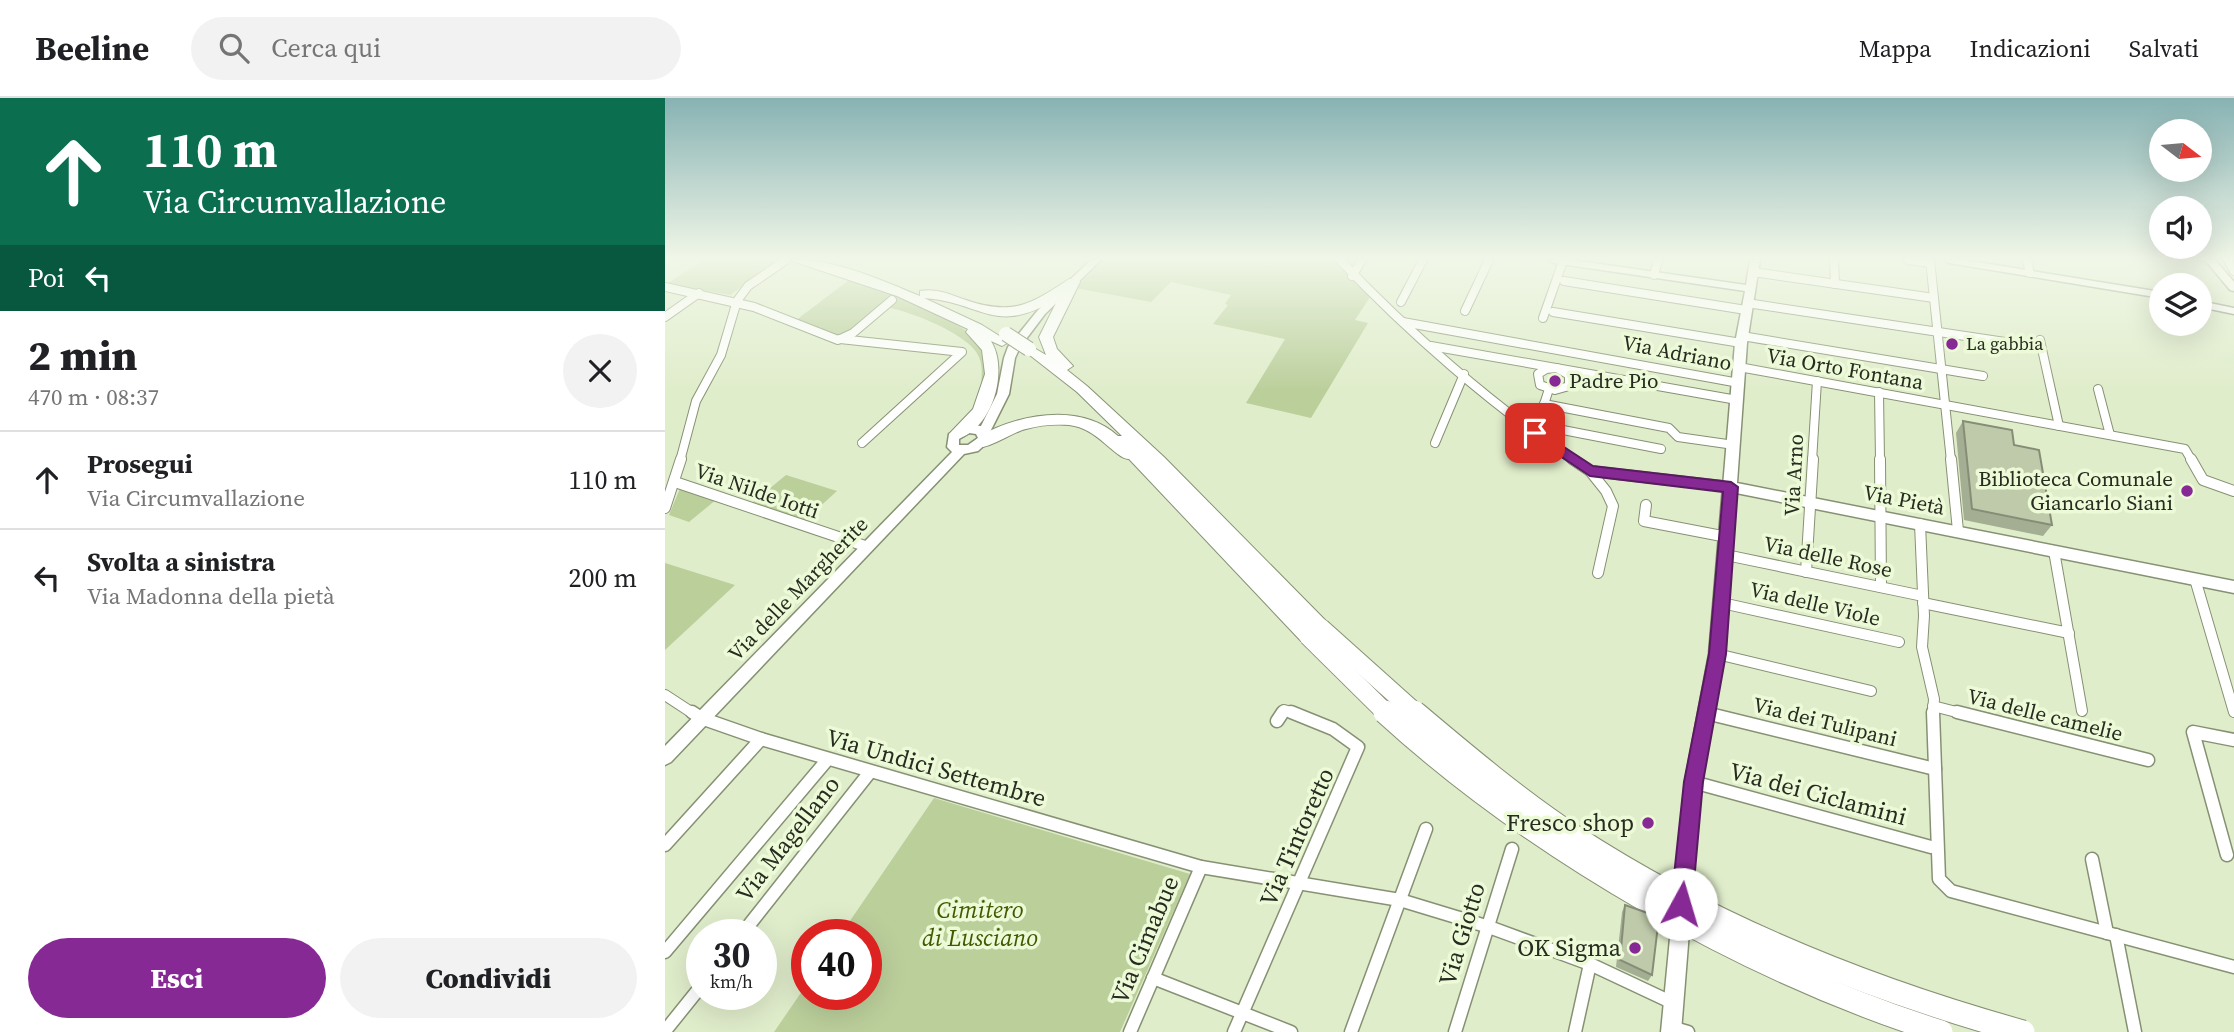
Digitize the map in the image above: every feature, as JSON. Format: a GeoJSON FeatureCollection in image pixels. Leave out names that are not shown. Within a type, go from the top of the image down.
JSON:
{"type":"FeatureCollection","features":[{"type":"Feature","properties":{"kind":"highway"},"geometry":{"type":"LineString","coordinates":[[931,304],[944,317],[977,335],[989,347],[992,363],[990,387],[972,421],[957,434]]}},
{"type":"Feature","properties":{"kind":"highway"},"geometry":{"type":"LineString","coordinates":[[936,304],[1004,338],[1094,401],[1158,461],[1409,734],[1469,782],[1599,872],[1673,916],[1843,996],[1941,1032]]}},
{"type":"Feature","properties":{"kind":"highway"},"geometry":{"type":"LineString","coordinates":[[964,304],[1006,315],[1031,309],[1040,304]]}},
{"type":"Feature","properties":{"kind":"highway"},"geometry":{"type":"LineString","coordinates":[[1062,304],[1048,330],[1047,344],[1060,362],[1092,389],[1094,401]]}},
{"type":"Feature","properties":{"kind":"highway"},"geometry":{"type":"LineString","coordinates":[[1026,353],[1108,428],[1314,632],[1419,719],[1567,832],[1672,894],[1762,939],[1847,976],[1953,1014],[2023,1032]]}},
{"type":"Feature","properties":{"kind":"highway"},"geometry":{"type":"LineString","coordinates":[[979,434],[1014,426],[1064,420],[1083,423],[1103,431],[1149,476],[1166,488]]}},
{"type":"Feature","properties":{"kind":"street"},"geometry":{"type":"LineString","coordinates":[[665,317],[684,304]]}},
{"type":"Feature","properties":{"kind":"street"},"geometry":{"type":"LineString","coordinates":[[665,509],[675,482],[696,401],[721,355],[736,304]]}},
{"type":"Feature","properties":{"kind":"street"},"geometry":{"type":"LineString","coordinates":[[745,304],[769,312],[806,331],[840,339],[962,352],[862,443]]}},
{"type":"Feature","properties":{"kind":"street"},"geometry":{"type":"LineString","coordinates":[[840,339],[853,332],[888,304]]}},
{"type":"Feature","properties":{"kind":"street"},"geometry":{"type":"LineString","coordinates":[[979,434],[957,434],[951,444],[961,450],[972,449],[1002,396],[1010,356],[1015,345],[1054,304]]}},
{"type":"Feature","properties":{"kind":"street"},"geometry":{"type":"LineString","coordinates":[[1382,304],[1464,374],[1590,471],[1606,491],[1613,506],[1598,573]]}},
{"type":"Feature","properties":{"kind":"street"},"geometry":{"type":"LineString","coordinates":[[1465,311],[1468,304]]}},
{"type":"Feature","properties":{"kind":"street"},"geometry":{"type":"LineString","coordinates":[[1543,318],[1547,304]]}},
{"type":"Feature","properties":{"kind":"street"},"geometry":{"type":"LineString","coordinates":[[1680,1031],[1673,1003],[1679,927],[1693,782],[1717,654],[1741,340],[1748,304]]}},
{"type":"Feature","properties":{"kind":"street"},"geometry":{"type":"LineString","coordinates":[[1764,304],[2005,342]]}},
{"type":"Feature","properties":{"kind":"street"},"geometry":{"type":"LineString","coordinates":[[1934,304],[1958,531]]}},
{"type":"Feature","properties":{"kind":"street"},"geometry":{"type":"LineString","coordinates":[[2212,306],[2234,311]]}},
{"type":"Feature","properties":{"kind":"street"},"geometry":{"type":"LineString","coordinates":[[1553,312],[1983,376]]}},
{"type":"Feature","properties":{"kind":"street","name":"Via Adriano"},"geometry":{"type":"LineString","coordinates":[[1402,322],[1563,349],[1739,383]]}},
{"type":"Feature","properties":{"kind":"street"},"geometry":{"type":"LineString","coordinates":[[2041,340],[2059,426]]}},
{"type":"Feature","properties":{"kind":"street"},"geometry":{"type":"LineString","coordinates":[[1431,346],[1737,400]]}},
{"type":"Feature","properties":{"kind":"street"},"geometry":{"type":"LineString","coordinates":[[1557,368],[1563,349]]}},
{"type":"Feature","properties":{"kind":"street","name":"Via Orto Fontana"},"geometry":{"type":"LineString","coordinates":[[1739,367],[2185,449],[2203,480],[2234,491]]}},
{"type":"Feature","properties":{"kind":"street"},"geometry":{"type":"LineString","coordinates":[[1557,368],[1569,375],[1571,382],[1560,390],[1540,385],[1537,377],[1546,369],[1557,368]]}},
{"type":"Feature","properties":{"kind":"street"},"geometry":{"type":"LineString","coordinates":[[1435,443],[1464,374]]}},
{"type":"Feature","properties":{"kind":"street","name":"Via Arno"},"geometry":{"type":"LineString","coordinates":[[1807,572],[1817,381]]}},
{"type":"Feature","properties":{"kind":"street"},"geometry":{"type":"LineString","coordinates":[[1536,429],[1549,389]]}},
{"type":"Feature","properties":{"kind":"street"},"geometry":{"type":"LineString","coordinates":[[2098,389],[2110,435]]}},
{"type":"Feature","properties":{"kind":"street"},"geometry":{"type":"LineString","coordinates":[[1879,392],[1881,587]]}},
{"type":"Feature","properties":{"kind":"street"},"geometry":{"type":"LineString","coordinates":[[1544,404],[1669,428],[1678,437],[1734,445]]}},
{"type":"Feature","properties":{"kind":"street"},"geometry":{"type":"LineString","coordinates":[[1536,429],[1661,449]]}},
{"type":"Feature","properties":{"kind":"street","name":"Via delle Margherite"},"geometry":{"type":"LineString","coordinates":[[665,757],[961,450]]}},
{"type":"Feature","properties":{"kind":"street"},"geometry":{"type":"LineString","coordinates":[[1590,471],[1731,487]]}},
{"type":"Feature","properties":{"kind":"street","name":"Via Nilde Iotti"},"geometry":{"type":"LineString","coordinates":[[675,482],[868,547]]}},
{"type":"Feature","properties":{"kind":"street","name":"Via Pietà"},"geometry":{"type":"LineString","coordinates":[[1731,487],[2234,587]]}},
{"type":"Feature","properties":{"kind":"street"},"geometry":{"type":"LineString","coordinates":[[1646,505],[1644,521],[1727,537]]}},
{"type":"Feature","properties":{"kind":"street"},"geometry":{"type":"LineString","coordinates":[[1920,524],[1922,647],[1933,706],[1938,879],[1951,891],[2234,967]]}},
{"type":"Feature","properties":{"kind":"street"},"geometry":{"type":"LineString","coordinates":[[2054,551],[2082,711]]}},
{"type":"Feature","properties":{"kind":"street","name":"Via delle Rose"},"geometry":{"type":"LineString","coordinates":[[1726,555],[1881,587],[2069,633]]}},
{"type":"Feature","properties":{"kind":"street"},"geometry":{"type":"LineString","coordinates":[[2195,579],[2234,712]]}},
{"type":"Feature","properties":{"kind":"street","name":"Via delle Viole"},"geometry":{"type":"LineString","coordinates":[[1722,603],[1899,642]]}},
{"type":"Feature","properties":{"kind":"street"},"geometry":{"type":"LineString","coordinates":[[1717,654],[1871,691]]}},
{"type":"Feature","properties":{"kind":"street","name":"Via Undici Settembre"},"geometry":{"type":"LineString","coordinates":[[665,695],[701,718],[761,739],[1201,867],[1400,900],[1489,927],[1590,964],[1673,1003]]}},
{"type":"Feature","properties":{"kind":"street","name":"Via delle camelie"},"geometry":{"type":"LineString","coordinates":[[1933,706],[2148,760]]}},
{"type":"Feature","properties":{"kind":"street","name":"Via Tintoretto"},"geometry":{"type":"LineString","coordinates":[[1234,1032],[1358,747],[1345,736],[1294,712],[1284,710],[1277,721]]}},
{"type":"Feature","properties":{"kind":"street","name":"Via dei Tulipani"},"geometry":{"type":"LineString","coordinates":[[1705,717],[1935,769]]}},
{"type":"Feature","properties":{"kind":"street"},"geometry":{"type":"LineString","coordinates":[[2227,855],[2193,732],[2234,740]]}},
{"type":"Feature","properties":{"kind":"street"},"geometry":{"type":"LineString","coordinates":[[665,845],[761,739]]}},
{"type":"Feature","properties":{"kind":"street"},"geometry":{"type":"LineString","coordinates":[[665,952],[828,759]]}},
{"type":"Feature","properties":{"kind":"street","name":"Via Magellano"},"geometry":{"type":"LineString","coordinates":[[753,919],[870,772]]}},
{"type":"Feature","properties":{"kind":"street","name":"Via dei Ciclamini"},"geometry":{"type":"LineString","coordinates":[[1693,782],[1931,847]]}},
{"type":"Feature","properties":{"kind":"street"},"geometry":{"type":"LineString","coordinates":[[1351,1032],[1426,829]]}},
{"type":"Feature","properties":{"kind":"street","name":"Via Giotto"},"geometry":{"type":"LineString","coordinates":[[1455,1032],[1512,849]]}},
{"type":"Feature","properties":{"kind":"street"},"geometry":{"type":"LineString","coordinates":[[2092,859],[2135,1032]]}},
{"type":"Feature","properties":{"kind":"street","name":"Via Cimabue"},"geometry":{"type":"LineString","coordinates":[[1130,1032],[1201,867]]}},
{"type":"Feature","properties":{"kind":"street"},"geometry":{"type":"LineString","coordinates":[[1575,1032],[1590,964]]}},
{"type":"Feature","properties":{"kind":"street"},"geometry":{"type":"LineString","coordinates":[[1153,978],[1291,1032]]}},
{"type":"Feature","properties":{"kind":"street"},"geometry":{"type":"LineString","coordinates":[[665,1031],[686,1005]]}},
{"type":"Feature","properties":{"kind":"green space"},"geometry":{"type":"Polygon","coordinates":[[[818,304],[911,304],[943,317],[975,338],[983,347],[986,365],[980,395],[981,366],[974,349],[939,325],[910,313],[886,307],[840,336],[795,321],[818,304]]]}},
{"type":"Feature","properties":{"kind":"green space"},"geometry":{"type":"Polygon","coordinates":[[[1225,304],[1366,304],[1355,320],[1368,323],[1311,418],[1246,403],[1285,339],[1213,324],[1228,305],[1225,304]]]}},
{"type":"Feature","properties":{"kind":"green space"},"geometry":{"type":"Polygon","coordinates":[[[786,475],[837,491],[804,521],[752,503],[786,475]]]}},
{"type":"Feature","properties":{"kind":"green space"},"geometry":{"type":"Polygon","coordinates":[[[681,486],[717,499],[689,522],[669,515],[681,486]]]}},
{"type":"Feature","properties":{"kind":"green space"},"geometry":{"type":"Polygon","coordinates":[[[665,563],[735,585],[665,650],[665,563]]]}},
{"type":"Feature","properties":{"kind":"green space","name":"Cimitero di Lusciano"},"geometry":{"type":"Polygon","coordinates":[[[934,798],[1190,874],[1120,1032],[774,1032],[791,1007],[791,1010],[882,1010],[882,919],[851,919],[934,798]]]}},
{"type":"Feature","properties":{"kind":"building"},"geometry":{"type":"Polygon","coordinates":[[[1963,421],[2012,430],[2014,445],[2039,450],[2052,525],[1972,509],[1963,421]]]}},
{"type":"Feature","properties":{"kind":"building","name":"OK Sigma"},"geometry":{"type":"Polygon","coordinates":[[[1625,905],[1659,917],[1652,975],[1620,960],[1625,905]]]}},
{"type":"Feature","properties":{"kind":"place","name":"La gabbia"},"geometry":{"type":"Point","coordinates":[1952,344]}},
{"type":"Feature","properties":{"kind":"place","name":"Padre Pio"},"geometry":{"type":"Point","coordinates":[1555,381]}},
{"type":"Feature","properties":{"kind":"place","name":"Biblioteca Comunale Giancarlo Siani"},"geometry":{"type":"Point","coordinates":[2187,491]}},
{"type":"Feature","properties":{"kind":"place","name":"Fresco shop"},"geometry":{"type":"Point","coordinates":[1648,823]}},
{"type":"Feature","properties":{"kind":"place","name":"OK Sigma"},"geometry":{"type":"Point","coordinates":[1635,948]}},
{"type":"Feature","properties":{"kind":"route"},"geometry":{"type":"LineString","coordinates":[[1535,433],[1590,471],[1731,487],[1717,654],[1693,782],[1681,904]]}}]}
